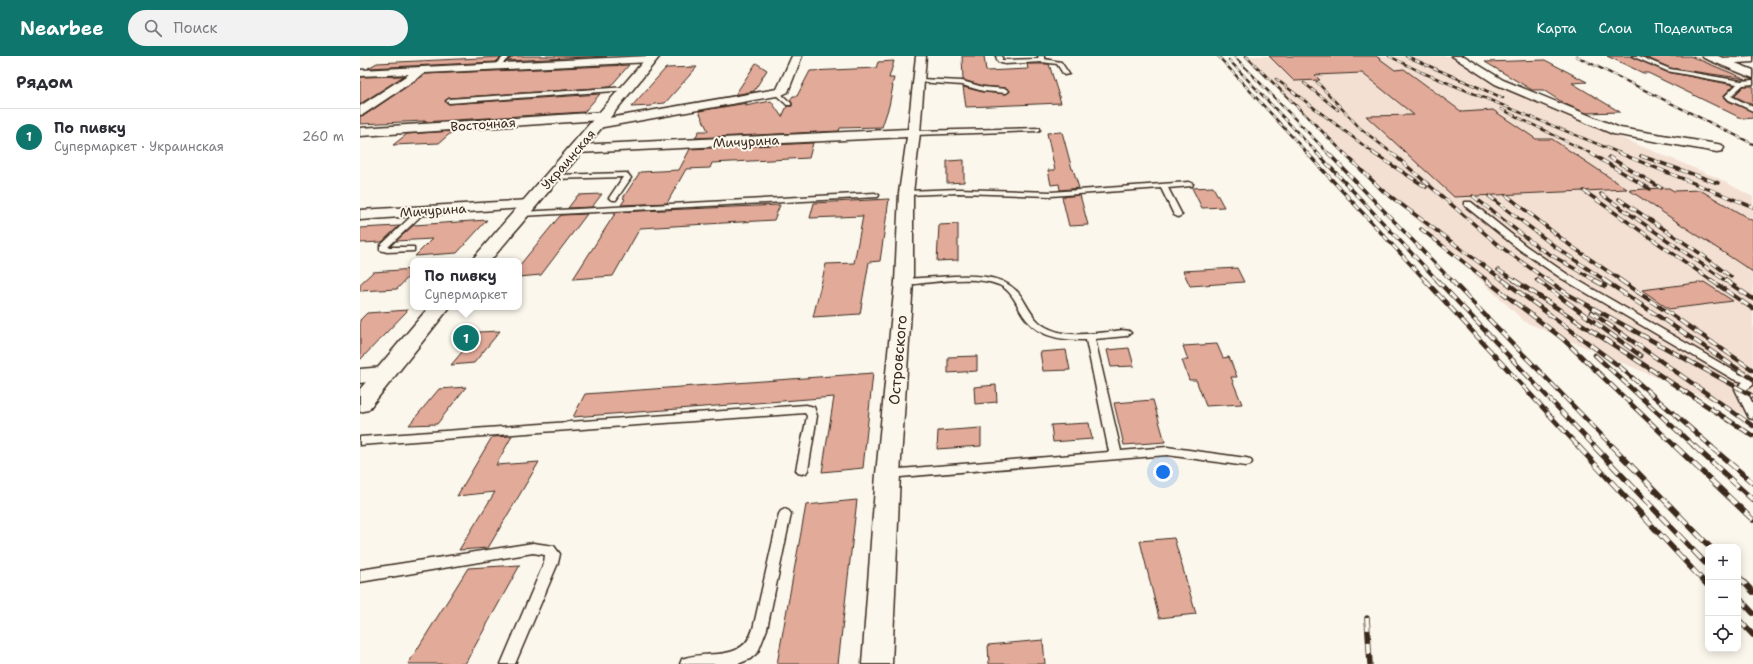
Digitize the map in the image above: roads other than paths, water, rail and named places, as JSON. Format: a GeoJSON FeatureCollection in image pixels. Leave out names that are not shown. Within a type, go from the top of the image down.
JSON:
{"type":"FeatureCollection","features":[{"type":"Feature","properties":{"kind":"street"},"geometry":{"type":"LineString","coordinates":[[777,93],[782,92],[796,56]]}},
{"type":"Feature","properties":{"kind":"street","name":"Островского"},"geometry":{"type":"LineString","coordinates":[[878,664],[888,474],[904,282],[906,193],[920,81],[921,56]]}},
{"type":"Feature","properties":{"kind":"street"},"geometry":{"type":"LineString","coordinates":[[1457,56],[1499,82],[1617,131],[1717,148]]}},
{"type":"Feature","properties":{"kind":"street"},"geometry":{"type":"LineString","coordinates":[[1708,56],[1753,74]]}},
{"type":"Feature","properties":{"kind":"street"},"geometry":{"type":"LineString","coordinates":[[360,73],[653,58]]}},
{"type":"Feature","properties":{"kind":"street","name":"Украинская"},"geometry":{"type":"LineString","coordinates":[[483,258],[602,120],[653,58]]}},
{"type":"Feature","properties":{"kind":"street"},"geometry":{"type":"LineString","coordinates":[[360,112],[436,60]]}},
{"type":"Feature","properties":{"kind":"street"},"geometry":{"type":"LineString","coordinates":[[1721,61],[1753,60]]}},
{"type":"Feature","properties":{"kind":"street","name":"Восточная"},"geometry":{"type":"LineString","coordinates":[[360,132],[602,120],[777,93]]}},
{"type":"Feature","properties":{"kind":"street","name":"Мичурина"},"geometry":{"type":"LineString","coordinates":[[577,149],[914,133]]}},
{"type":"Feature","properties":{"kind":"street","name":"Мичурина"},"geometry":{"type":"LineString","coordinates":[[360,214],[423,210],[525,209]]}},
{"type":"Feature","properties":{"kind":"street"},"geometry":{"type":"LineString","coordinates":[[360,404],[437,310]]}},
{"type":"Feature","properties":{"kind":"street"},"geometry":{"type":"LineString","coordinates":[[360,376],[384,374]]}},
{"type":"Feature","properties":{"kind":"lane"},"geometry":{"type":"LineString","coordinates":[[495,67],[508,56]]}},
{"type":"Feature","properties":{"kind":"lane"},"geometry":{"type":"LineString","coordinates":[[999,56],[1000,61],[1005,62],[1041,58],[1059,63],[1066,74]]}},
{"type":"Feature","properties":{"kind":"lane"},"geometry":{"type":"LineString","coordinates":[[1635,56],[1669,70],[1741,83],[1753,82]]}},
{"type":"Feature","properties":{"kind":"lane"},"geometry":{"type":"LineString","coordinates":[[920,81],[962,82],[983,89],[1006,91]]}},
{"type":"Feature","properties":{"kind":"lane"},"geometry":{"type":"LineString","coordinates":[[1741,83],[1728,96],[1731,99],[1753,109]]}},
{"type":"Feature","properties":{"kind":"lane"},"geometry":{"type":"LineString","coordinates":[[449,101],[627,90]]}},
{"type":"Feature","properties":{"kind":"lane"},"geometry":{"type":"LineString","coordinates":[[777,93],[789,104]]}},
{"type":"Feature","properties":{"kind":"lane"},"geometry":{"type":"LineString","coordinates":[[914,133],[1038,129]]}},
{"type":"Feature","properties":{"kind":"lane"},"geometry":{"type":"LineString","coordinates":[[553,177],[626,175],[627,178],[613,198]]}},
{"type":"Feature","properties":{"kind":"lane"},"geometry":{"type":"LineString","coordinates":[[906,193],[959,191],[1051,194],[1189,184]]}},
{"type":"Feature","properties":{"kind":"lane"},"geometry":{"type":"LineString","coordinates":[[1164,186],[1178,215]]}},
{"type":"Feature","properties":{"kind":"lane"},"geometry":{"type":"LineString","coordinates":[[525,209],[874,195]]}},
{"type":"Feature","properties":{"kind":"lane"},"geometry":{"type":"LineString","coordinates":[[1468,204],[1523,248],[1564,276],[1738,377],[1752,382]]}},
{"type":"Feature","properties":{"kind":"lane"},"geometry":{"type":"LineString","coordinates":[[411,249],[387,250],[383,248],[423,210]]}},
{"type":"Feature","properties":{"kind":"lane"},"geometry":{"type":"LineString","coordinates":[[904,282],[990,279],[1010,287],[1018,296],[1034,325],[1042,331],[1090,337],[1126,333]]}},
{"type":"Feature","properties":{"kind":"lane"},"geometry":{"type":"LineString","coordinates":[[1090,337],[1116,455]]}},
{"type":"Feature","properties":{"kind":"lane"},"geometry":{"type":"LineString","coordinates":[[1752,382],[1740,389],[1753,415]]}},
{"type":"Feature","properties":{"kind":"lane"},"geometry":{"type":"LineString","coordinates":[[360,441],[806,409],[810,410],[812,416],[802,470]]}},
{"type":"Feature","properties":{"kind":"lane"},"geometry":{"type":"LineString","coordinates":[[888,474],[1167,451],[1186,452],[1220,459],[1246,462]]}},
{"type":"Feature","properties":{"kind":"lane"},"geometry":{"type":"LineString","coordinates":[[687,664],[740,656],[751,649],[757,640],[785,514]]}},
{"type":"Feature","properties":{"kind":"lane"},"geometry":{"type":"LineString","coordinates":[[360,576],[533,548],[549,550],[553,554],[552,563],[508,664]]}},
{"type":"Feature","properties":{"kind":"railway"},"geometry":{"type":"LineString","coordinates":[[1218,56],[1308,154]]}},
{"type":"Feature","properties":{"kind":"railway"},"geometry":{"type":"LineString","coordinates":[[1234,56],[1329,154]]}},
{"type":"Feature","properties":{"kind":"railway"},"geometry":{"type":"LineString","coordinates":[[1246,56],[1345,154]]}},
{"type":"Feature","properties":{"kind":"railway"},"geometry":{"type":"LineString","coordinates":[[1389,56],[1421,72]]}},
{"type":"Feature","properties":{"kind":"railway"},"geometry":{"type":"LineString","coordinates":[[1406,56],[1503,98]]}},
{"type":"Feature","properties":{"kind":"railway"},"geometry":{"type":"LineString","coordinates":[[1576,56],[1753,144]]}},
{"type":"Feature","properties":{"kind":"railway"},"geometry":{"type":"LineString","coordinates":[[1229,60],[1318,154]]}},
{"type":"Feature","properties":{"kind":"railway"},"geometry":{"type":"LineString","coordinates":[[1421,72],[1622,154]]}},
{"type":"Feature","properties":{"kind":"railway"},"geometry":{"type":"LineString","coordinates":[[1421,72],[1425,74]]}},
{"type":"Feature","properties":{"kind":"railway"},"geometry":{"type":"LineString","coordinates":[[1276,79],[1375,154]]}},
{"type":"Feature","properties":{"kind":"railway"},"geometry":{"type":"LineString","coordinates":[[1317,82],[1360,128],[1393,154]]}},
{"type":"Feature","properties":{"kind":"railway"},"geometry":{"type":"LineString","coordinates":[[1304,83],[1338,110]]}},
{"type":"Feature","properties":{"kind":"railway"},"geometry":{"type":"LineString","coordinates":[[1501,109],[1590,153]]}},
{"type":"Feature","properties":{"kind":"railway"},"geometry":{"type":"LineString","coordinates":[[1307,153],[1426,281]]}},
{"type":"Feature","properties":{"kind":"railway"},"geometry":{"type":"LineString","coordinates":[[1317,153],[1438,281]]}},
{"type":"Feature","properties":{"kind":"railway"},"geometry":{"type":"LineString","coordinates":[[1328,153],[1452,281]]}},
{"type":"Feature","properties":{"kind":"railway"},"geometry":{"type":"LineString","coordinates":[[1344,153],[1382,190],[1504,281]]}},
{"type":"Feature","properties":{"kind":"railway"},"geometry":{"type":"LineString","coordinates":[[1373,153],[1426,187]]}},
{"type":"Feature","properties":{"kind":"railway"},"geometry":{"type":"LineString","coordinates":[[1392,153],[1497,244],[1548,281]]}},
{"type":"Feature","properties":{"kind":"railway"},"geometry":{"type":"LineString","coordinates":[[1590,153],[1650,189]]}},
{"type":"Feature","properties":{"kind":"railway"},"geometry":{"type":"LineString","coordinates":[[1619,153],[1753,207]]}},
{"type":"Feature","properties":{"kind":"railway"},"geometry":{"type":"LineString","coordinates":[[1641,156],[1718,183]]}},
{"type":"Feature","properties":{"kind":"railway"},"geometry":{"type":"LineString","coordinates":[[1609,157],[1661,188]]}},
{"type":"Feature","properties":{"kind":"railway"},"geometry":{"type":"LineString","coordinates":[[1584,191],[1712,281]]}},
{"type":"Feature","properties":{"kind":"railway"},"geometry":{"type":"LineString","coordinates":[[1601,194],[1726,281]]}},
{"type":"Feature","properties":{"kind":"railway"},"geometry":{"type":"LineString","coordinates":[[1506,195],[1571,246],[1622,281]]}},
{"type":"Feature","properties":{"kind":"railway"},"geometry":{"type":"LineString","coordinates":[[1473,196],[1539,248],[1596,281]]}},
{"type":"Feature","properties":{"kind":"railway"},"geometry":{"type":"LineString","coordinates":[[1489,196],[1557,248],[1606,281]]}},
{"type":"Feature","properties":{"kind":"railway"},"geometry":{"type":"LineString","coordinates":[[1619,199],[1701,254],[1731,277]]}},
{"type":"Feature","properties":{"kind":"railway"},"geometry":{"type":"LineString","coordinates":[[1421,229],[1488,281]]}},
{"type":"Feature","properties":{"kind":"railway"},"geometry":{"type":"LineString","coordinates":[[1498,270],[1516,281]]}},
{"type":"Feature","properties":{"kind":"railway"},"geometry":{"type":"LineString","coordinates":[[1425,280],[1579,447]]}},
{"type":"Feature","properties":{"kind":"railway"},"geometry":{"type":"LineString","coordinates":[[1437,280],[1595,447]]}},
{"type":"Feature","properties":{"kind":"railway"},"geometry":{"type":"LineString","coordinates":[[1451,280],[1613,447]]}},
{"type":"Feature","properties":{"kind":"railway"},"geometry":{"type":"LineString","coordinates":[[1486,280],[1563,339],[1676,447]]}},
{"type":"Feature","properties":{"kind":"railway"},"geometry":{"type":"LineString","coordinates":[[1503,280],[1619,366],[1712,447]]}},
{"type":"Feature","properties":{"kind":"railway"},"geometry":{"type":"LineString","coordinates":[[1514,280],[1753,436]]}},
{"type":"Feature","properties":{"kind":"railway"},"geometry":{"type":"LineString","coordinates":[[1537,280],[1641,356]]}},
{"type":"Feature","properties":{"kind":"railway"},"geometry":{"type":"LineString","coordinates":[[1547,280],[1569,295],[1753,396]]}},
{"type":"Feature","properties":{"kind":"railway"},"geometry":{"type":"LineString","coordinates":[[1594,280],[1605,286]]}},
{"type":"Feature","properties":{"kind":"railway"},"geometry":{"type":"LineString","coordinates":[[1604,280],[1753,379]]}},
{"type":"Feature","properties":{"kind":"railway"},"geometry":{"type":"LineString","coordinates":[[1620,280],[1753,370]]}},
{"type":"Feature","properties":{"kind":"railway"},"geometry":{"type":"LineString","coordinates":[[1711,280],[1753,309]]}},
{"type":"Feature","properties":{"kind":"railway"},"geometry":{"type":"LineString","coordinates":[[1725,280],[1753,299]]}},
{"type":"Feature","properties":{"kind":"railway"},"geometry":{"type":"LineString","coordinates":[[1591,312],[1753,426]]}},
{"type":"Feature","properties":{"kind":"railway"},"geometry":{"type":"LineString","coordinates":[[1595,355],[1695,447]]}},
{"type":"Feature","properties":{"kind":"railway"},"geometry":{"type":"LineString","coordinates":[[1578,446],[1705,583]]}},
{"type":"Feature","properties":{"kind":"railway"},"geometry":{"type":"LineString","coordinates":[[1594,446],[1705,563]]}},
{"type":"Feature","properties":{"kind":"railway"},"geometry":{"type":"LineString","coordinates":[[1612,446],[1707,544]]}},
{"type":"Feature","properties":{"kind":"railway"},"geometry":{"type":"LineString","coordinates":[[1675,446],[1753,520]]}},
{"type":"Feature","properties":{"kind":"railway"},"geometry":{"type":"LineString","coordinates":[[1694,446],[1753,500]]}},
{"type":"Feature","properties":{"kind":"railway"},"geometry":{"type":"LineString","coordinates":[[1710,446],[1753,483]]}},
{"type":"Feature","properties":{"kind":"railway"},"geometry":{"type":"LineString","coordinates":[[1741,579],[1753,592]]}},
{"type":"Feature","properties":{"kind":"railway"},"geometry":{"type":"LineString","coordinates":[[1741,600],[1753,613]]}},
{"type":"Feature","properties":{"kind":"railway"},"geometry":{"type":"LineString","coordinates":[[1367,618],[1370,664]]}},
{"type":"Feature","properties":{"kind":"railway"},"geometry":{"type":"LineString","coordinates":[[1741,622],[1753,635]]}},
{"type":"Feature","properties":{"kind":"place","name":"По пивку"},"geometry":{"type":"Point","coordinates":[466,338]}}]}
